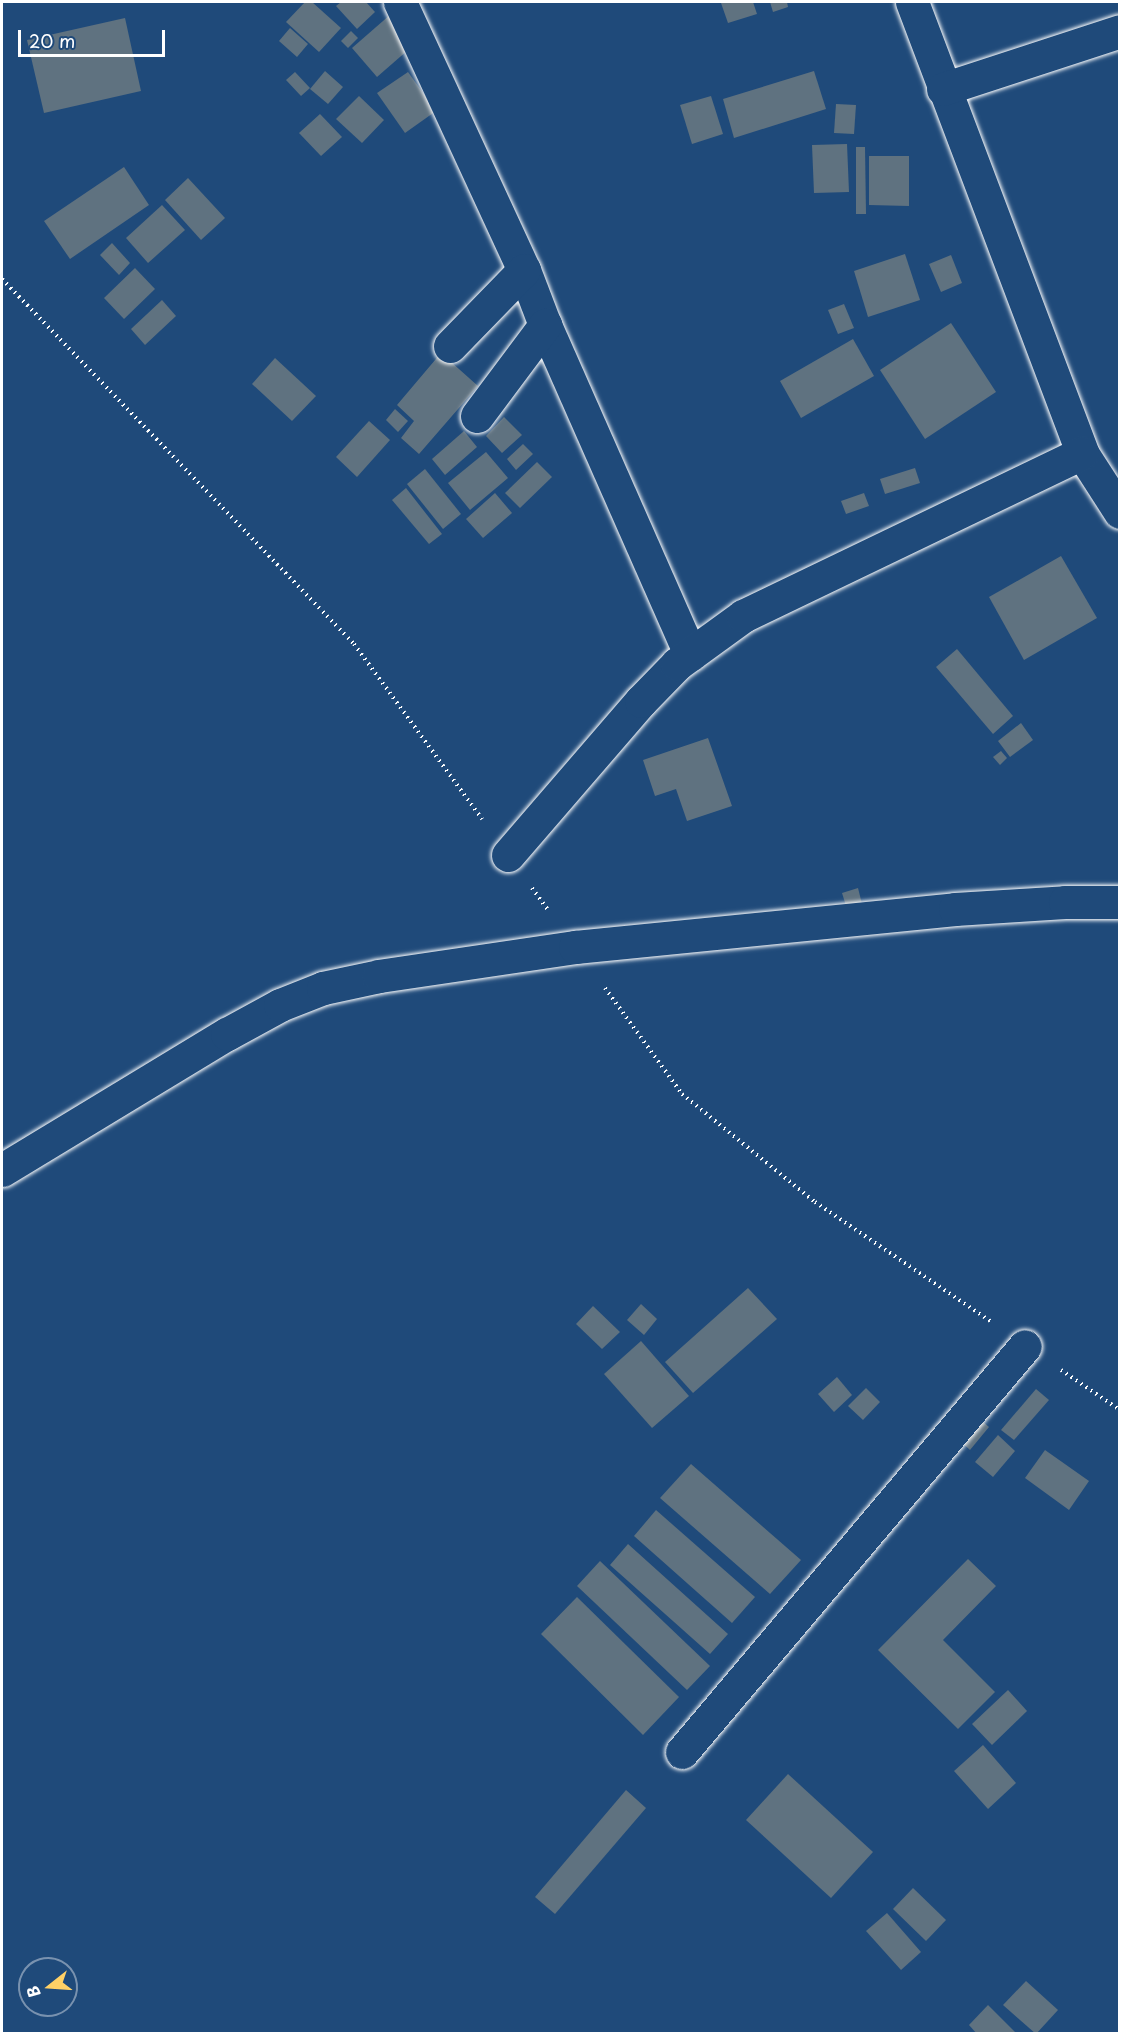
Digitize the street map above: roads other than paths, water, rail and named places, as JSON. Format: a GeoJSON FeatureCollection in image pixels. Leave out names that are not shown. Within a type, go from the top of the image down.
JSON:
{"type":"FeatureCollection","features":[{"type":"Feature","properties":{"kind":"street"},"geometry":{"type":"LineString","coordinates":[[400,2],[524,270],[545,325],[690,654]]}},
{"type":"Feature","properties":{"kind":"street"},"geometry":{"type":"LineString","coordinates":[[912,2],[943,89],[1083,453],[1119,512]]}},
{"type":"Feature","properties":{"kind":"street"},"geometry":{"type":"LineString","coordinates":[[943,89],[1119,31]]}},
{"type":"Feature","properties":{"kind":"street"},"geometry":{"type":"LineString","coordinates":[[450,346],[524,270]]}},
{"type":"Feature","properties":{"kind":"street"},"geometry":{"type":"LineString","coordinates":[[477,416],[545,325]]}},
{"type":"Feature","properties":{"kind":"street"},"geometry":{"type":"LineString","coordinates":[[508,855],[641,700],[690,654],[743,616],[1083,453]]}},
{"type":"Feature","properties":{"kind":"street"},"geometry":{"type":"LineString","coordinates":[[2,1170],[227,1034],[280,1005],[323,988],[379,976],[575,947],[955,909],[1065,902],[1119,902]]}},
{"type":"Feature","properties":{"kind":"street"},"geometry":{"type":"LineString","coordinates":[[682,1752],[1025,1346]]}}]}
